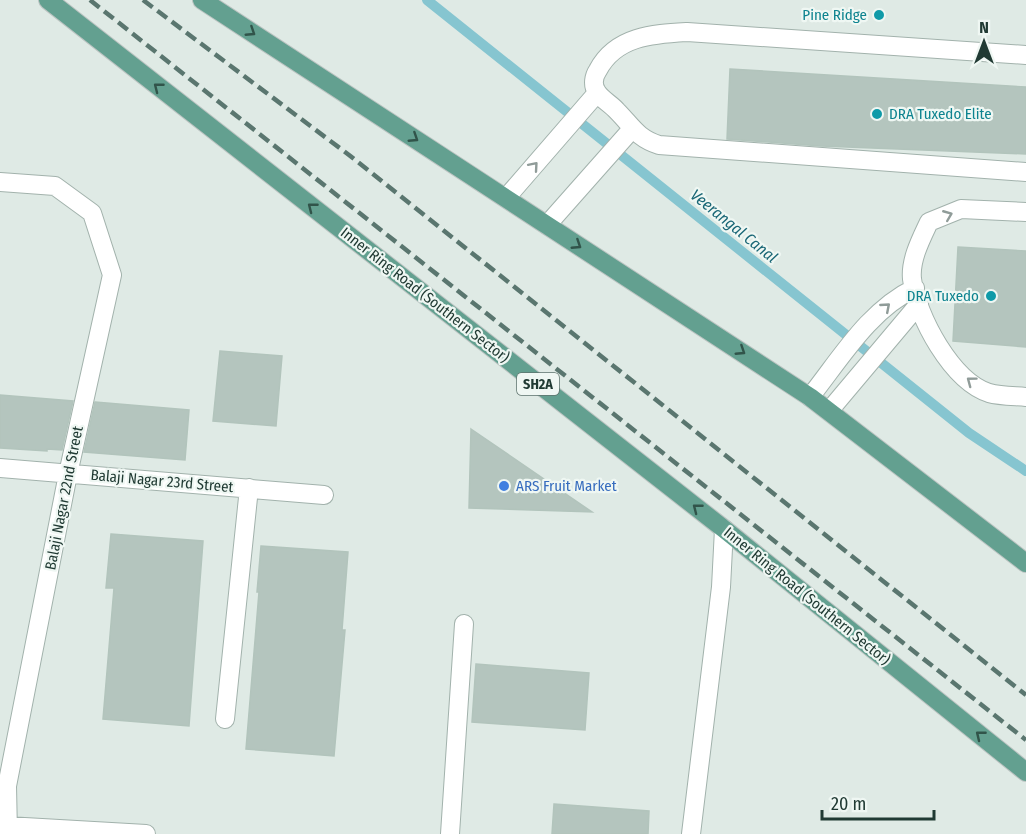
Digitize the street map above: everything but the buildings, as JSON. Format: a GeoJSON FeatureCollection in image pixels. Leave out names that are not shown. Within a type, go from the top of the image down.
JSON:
{"type":"FeatureCollection","features":[{"type":"Feature","properties":{"kind":"main road","name":"Inner Ring Road (Southern Sector)"},"geometry":{"type":"LineString","coordinates":[[48,0],[724,529],[1026,772]]}},
{"type":"Feature","properties":{"kind":"main road"},"geometry":{"type":"LineString","coordinates":[[202,0],[810,397],[1026,563]]}},
{"type":"Feature","properties":{"kind":"street"},"geometry":{"type":"LineString","coordinates":[[1026,55],[687,32],[657,34],[633,38],[618,47],[600,65],[595,74],[594,86],[597,93],[632,129],[644,140],[658,145],[1026,172]]}},
{"type":"Feature","properties":{"kind":"street"},"geometry":{"type":"LineString","coordinates":[[506,198],[597,93]]}},
{"type":"Feature","properties":{"kind":"street"},"geometry":{"type":"LineString","coordinates":[[547,225],[632,129]]}},
{"type":"Feature","properties":{"kind":"street","name":"Balaji Nagar 22nd Street"},"geometry":{"type":"LineString","coordinates":[[0,182],[55,186],[92,213],[112,275],[68,474],[4,786],[8,830]]}},
{"type":"Feature","properties":{"kind":"street"},"geometry":{"type":"LineString","coordinates":[[1026,212],[961,209],[928,222],[917,247],[912,278],[939,350],[971,382],[989,393],[1026,397]]}},
{"type":"Feature","properties":{"kind":"street"},"geometry":{"type":"LineString","coordinates":[[810,397],[862,331],[899,296],[917,296]]}},
{"type":"Feature","properties":{"kind":"street"},"geometry":{"type":"LineString","coordinates":[[829,411],[901,327],[917,296]]}},
{"type":"Feature","properties":{"kind":"street","name":"Balaji Nagar 23rd Street"},"geometry":{"type":"LineString","coordinates":[[0,468],[324,495]]}},
{"type":"Feature","properties":{"kind":"street"},"geometry":{"type":"LineString","coordinates":[[225,719],[249,488]]}},
{"type":"Feature","properties":{"kind":"street"},"geometry":{"type":"LineString","coordinates":[[691,834],[721,587],[724,529]]}},
{"type":"Feature","properties":{"kind":"street"},"geometry":{"type":"LineString","coordinates":[[450,834],[464,624]]}},
{"type":"Feature","properties":{"kind":"street"},"geometry":{"type":"LineString","coordinates":[[8,830],[146,834]]}},
{"type":"Feature","properties":{"kind":"waterway","name":"Veerangal Canal"},"geometry":{"type":"LineString","coordinates":[[427,0],[969,433],[1026,471]]}},
{"type":"Feature","properties":{"kind":"railway"},"geometry":{"type":"LineString","coordinates":[[90,0],[1026,740]]}},
{"type":"Feature","properties":{"kind":"railway"},"geometry":{"type":"LineString","coordinates":[[143,0],[349,155],[1026,695]]}},
{"type":"Feature","properties":{"kind":"place","name":"Pine Ridge"},"geometry":{"type":"Point","coordinates":[879,15]}},
{"type":"Feature","properties":{"kind":"place","name":"DRA Tuxedo Elite"},"geometry":{"type":"Point","coordinates":[877,114]}},
{"type":"Feature","properties":{"kind":"place","name":"DRA Tuxedo"},"geometry":{"type":"Point","coordinates":[991,296]}},
{"type":"Feature","properties":{"kind":"place","name":"ARS Fruit Market"},"geometry":{"type":"Point","coordinates":[504,486]}}]}
